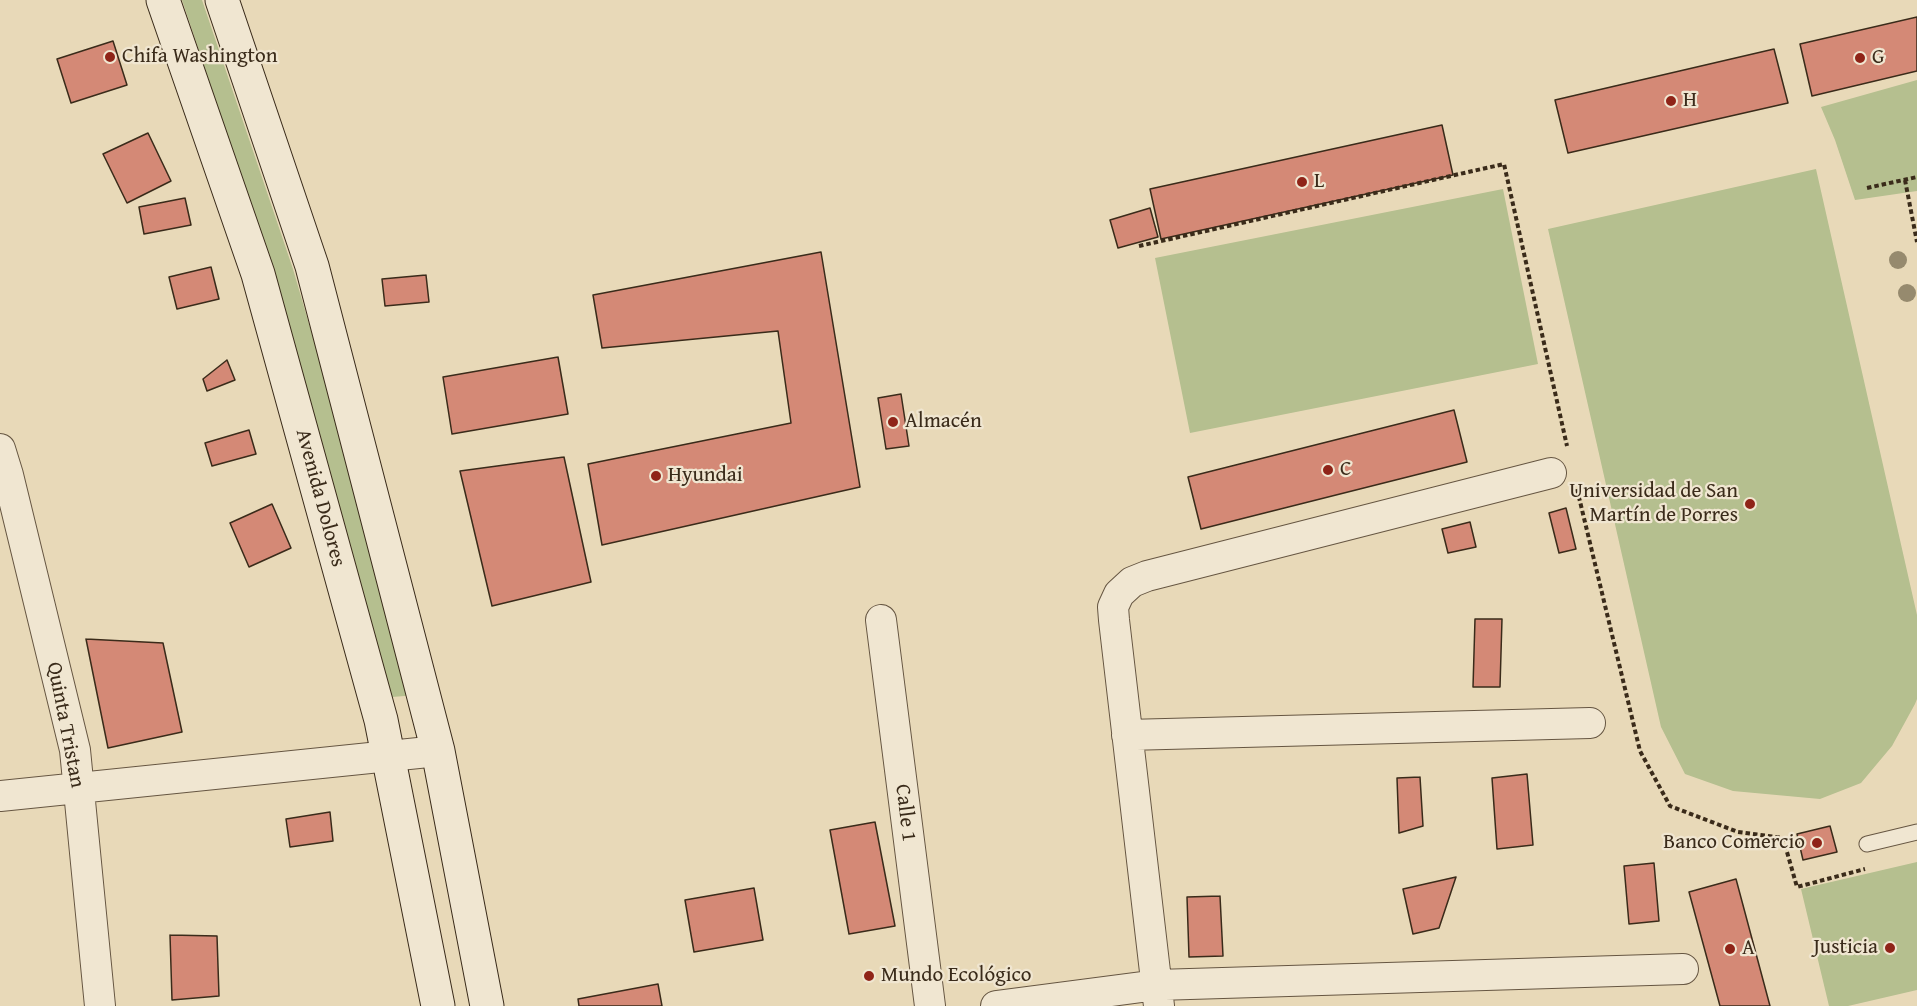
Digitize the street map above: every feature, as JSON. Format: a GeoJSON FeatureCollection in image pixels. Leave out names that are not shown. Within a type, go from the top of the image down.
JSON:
{"type":"FeatureCollection","features":[{"type":"Feature","properties":{"kind":"main road","name":"Avenida Dolores"},"geometry":{"type":"LineString","coordinates":[[163,0],[258,274],[381,720],[438,1006]]}},
{"type":"Feature","properties":{"kind":"main road"},"geometry":{"type":"LineString","coordinates":[[222,0],[312,266],[438,751],[487,1006]]}},
{"type":"Feature","properties":{"kind":"street","name":"Quinta Tristan"},"geometry":{"type":"LineString","coordinates":[[3,467],[75,750],[100,1006]]}},
{"type":"Feature","properties":{"kind":"street"},"geometry":{"type":"LineString","coordinates":[[1158,995],[1113,607],[1119,594],[1132,582],[1147,576],[1551,473]]}},
{"type":"Feature","properties":{"kind":"street","name":"Calle 1"},"geometry":{"type":"LineString","coordinates":[[881,620],[930,1006]]}},
{"type":"Feature","properties":{"kind":"street"},"geometry":{"type":"LineString","coordinates":[[1127,735],[1590,723]]}},
{"type":"Feature","properties":{"kind":"street"},"geometry":{"type":"LineString","coordinates":[[0,796],[438,751]]}},
{"type":"Feature","properties":{"kind":"street"},"geometry":{"type":"LineString","coordinates":[[996,1006],[1158,995],[1683,969]]}},
{"type":"Feature","properties":{"kind":"lane"},"geometry":{"type":"LineString","coordinates":[[1867,844],[1917,832]]}},
{"type":"Feature","properties":{"kind":"path"},"geometry":{"type":"LineString","coordinates":[[1139,246],[1504,164]]}},
{"type":"Feature","properties":{"kind":"path"},"geometry":{"type":"LineString","coordinates":[[1867,188],[1917,177]]}},
{"type":"Feature","properties":{"kind":"path"},"geometry":{"type":"LineString","coordinates":[[1905,180],[1917,242]]}},
{"type":"Feature","properties":{"kind":"path"},"geometry":{"type":"LineString","coordinates":[[1640,751],[1670,806],[1738,831],[1783,838],[1797,888],[1874,867]]}},
{"type":"Feature","properties":{"kind":"green space"},"geometry":{"type":"Polygon","coordinates":[[[182,0],[202,0],[293,269],[417,695],[392,697],[273,272],[182,0]]]}},
{"type":"Feature","properties":{"kind":"green space"},"geometry":{"type":"Polygon","coordinates":[[[1917,80],[1917,191],[1855,200],[1835,140],[1821,107],[1917,80]]]}},
{"type":"Feature","properties":{"kind":"green space"},"geometry":{"type":"Polygon","coordinates":[[[1816,169],[1917,615],[1917,699],[1915,704],[1892,746],[1861,783],[1820,799],[1733,791],[1685,774],[1661,727],[1548,229],[1816,169]]]}},
{"type":"Feature","properties":{"kind":"green space"},"geometry":{"type":"Polygon","coordinates":[[[1503,189],[1538,364],[1190,433],[1155,258],[1503,189]]]}},
{"type":"Feature","properties":{"kind":"green space"},"geometry":{"type":"Polygon","coordinates":[[[1917,862],[1917,990],[1848,1006],[1829,1006],[1801,889],[1917,862]]]}},
{"type":"Feature","properties":{"kind":"building","name":"G"},"geometry":{"type":"Polygon","coordinates":[[[1917,17],[1917,71],[1812,96],[1800,44],[1917,17]]]}},
{"type":"Feature","properties":{"kind":"building"},"geometry":{"type":"Polygon","coordinates":[[[113,41],[127,85],[71,103],[57,59],[113,41]]]}},
{"type":"Feature","properties":{"kind":"building","name":"H"},"geometry":{"type":"Polygon","coordinates":[[[1774,49],[1788,103],[1568,153],[1555,100],[1774,49]]]}},
{"type":"Feature","properties":{"kind":"building","name":"L"},"geometry":{"type":"Polygon","coordinates":[[[1442,125],[1453,175],[1161,239],[1150,189],[1442,125]]]}},
{"type":"Feature","properties":{"kind":"building"},"geometry":{"type":"Polygon","coordinates":[[[148,133],[171,181],[127,203],[103,154],[148,133]]]}},
{"type":"Feature","properties":{"kind":"building"},"geometry":{"type":"Polygon","coordinates":[[[185,198],[191,225],[144,234],[139,207],[185,198]]]}},
{"type":"Feature","properties":{"kind":"building"},"geometry":{"type":"Polygon","coordinates":[[[1150,208],[1158,237],[1118,248],[1110,220],[1150,208]]]}},
{"type":"Feature","properties":{"kind":"building"},"geometry":{"type":"Polygon","coordinates":[[[821,252],[860,487],[602,545],[588,464],[791,423],[778,331],[602,348],[593,295],[821,252]]]}},
{"type":"Feature","properties":{"kind":"building"},"geometry":{"type":"Polygon","coordinates":[[[211,267],[219,299],[177,309],[169,277],[211,267]]]}},
{"type":"Feature","properties":{"kind":"building"},"geometry":{"type":"Polygon","coordinates":[[[426,275],[429,302],[385,306],[382,279],[426,275]]]}},
{"type":"Feature","properties":{"kind":"building"},"geometry":{"type":"Polygon","coordinates":[[[558,357],[568,414],[452,434],[443,377],[558,357]]]}},
{"type":"Feature","properties":{"kind":"building"},"geometry":{"type":"Polygon","coordinates":[[[227,360],[235,380],[207,391],[203,379],[227,360]]]}},
{"type":"Feature","properties":{"kind":"building","name":"Almacén"},"geometry":{"type":"Polygon","coordinates":[[[901,394],[909,446],[886,449],[878,398],[901,394]]]}},
{"type":"Feature","properties":{"kind":"building","name":"C"},"geometry":{"type":"Polygon","coordinates":[[[1454,410],[1467,462],[1201,529],[1188,477],[1454,410]]]}},
{"type":"Feature","properties":{"kind":"building"},"geometry":{"type":"Polygon","coordinates":[[[249,430],[256,454],[212,466],[205,443],[249,430]]]}},
{"type":"Feature","properties":{"kind":"building"},"geometry":{"type":"Polygon","coordinates":[[[564,457],[591,582],[492,606],[460,471],[564,457]]]}},
{"type":"Feature","properties":{"kind":"building"},"geometry":{"type":"Polygon","coordinates":[[[272,504],[291,548],[249,567],[230,523],[272,504]]]}},
{"type":"Feature","properties":{"kind":"building"},"geometry":{"type":"Polygon","coordinates":[[[1566,508],[1576,549],[1559,553],[1549,513],[1566,508]]]}},
{"type":"Feature","properties":{"kind":"building"},"geometry":{"type":"Polygon","coordinates":[[[1470,522],[1476,547],[1448,553],[1442,529],[1470,522]]]}},
{"type":"Feature","properties":{"kind":"building"},"geometry":{"type":"Polygon","coordinates":[[[1475,619],[1502,619],[1500,687],[1473,687],[1475,619]]]}},
{"type":"Feature","properties":{"kind":"building"},"geometry":{"type":"Polygon","coordinates":[[[86,639],[163,643],[182,732],[108,748],[86,639]]]}},
{"type":"Feature","properties":{"kind":"building"},"geometry":{"type":"Polygon","coordinates":[[[1527,774],[1533,845],[1497,849],[1492,778],[1527,774]]]}},
{"type":"Feature","properties":{"kind":"building"},"geometry":{"type":"Polygon","coordinates":[[[1420,777],[1423,826],[1399,833],[1397,778],[1420,777]]]}},
{"type":"Feature","properties":{"kind":"building"},"geometry":{"type":"Polygon","coordinates":[[[330,812],[333,841],[290,847],[286,819],[330,812]]]}},
{"type":"Feature","properties":{"kind":"building"},"geometry":{"type":"Polygon","coordinates":[[[875,822],[895,926],[849,934],[830,830],[875,822]]]}},
{"type":"Feature","properties":{"kind":"building","name":"Banco Comercio"},"geometry":{"type":"Polygon","coordinates":[[[1830,826],[1837,852],[1803,860],[1797,834],[1830,826]]]}},
{"type":"Feature","properties":{"kind":"building"},"geometry":{"type":"Polygon","coordinates":[[[1654,863],[1659,921],[1629,924],[1624,866],[1654,863]]]}},
{"type":"Feature","properties":{"kind":"building"},"geometry":{"type":"Polygon","coordinates":[[[1456,877],[1439,928],[1413,934],[1403,889],[1456,877]]]}},
{"type":"Feature","properties":{"kind":"building","name":"A"},"geometry":{"type":"Polygon","coordinates":[[[1736,879],[1770,1006],[1720,1006],[1689,892],[1736,879]]]}},
{"type":"Feature","properties":{"kind":"building"},"geometry":{"type":"Polygon","coordinates":[[[754,888],[763,940],[694,952],[685,900],[754,888]]]}},
{"type":"Feature","properties":{"kind":"building"},"geometry":{"type":"Polygon","coordinates":[[[1220,896],[1223,956],[1189,957],[1187,897],[1220,896]]]}},
{"type":"Feature","properties":{"kind":"building"},"geometry":{"type":"Polygon","coordinates":[[[170,935],[217,936],[219,996],[172,1000],[170,935]]]}},
{"type":"Feature","properties":{"kind":"building"},"geometry":{"type":"Polygon","coordinates":[[[658,984],[662,1006],[579,1006],[578,999],[658,984]]]}},
{"type":"Feature","properties":{"kind":"place","name":"Chifa Washington"},"geometry":{"type":"Point","coordinates":[110,57]}},
{"type":"Feature","properties":{"kind":"place","name":"G"},"geometry":{"type":"Point","coordinates":[1860,58]}},
{"type":"Feature","properties":{"kind":"place","name":"H"},"geometry":{"type":"Point","coordinates":[1671,101]}},
{"type":"Feature","properties":{"kind":"place","name":"L"},"geometry":{"type":"Point","coordinates":[1302,182]}},
{"type":"Feature","properties":{"kind":"place","name":"Almacén"},"geometry":{"type":"Point","coordinates":[893,422]}},
{"type":"Feature","properties":{"kind":"place","name":"C"},"geometry":{"type":"Point","coordinates":[1328,470]}},
{"type":"Feature","properties":{"kind":"place","name":"Hyundai"},"geometry":{"type":"Point","coordinates":[656,476]}},
{"type":"Feature","properties":{"kind":"place","name":"Universidad de San Martín de Porres"},"geometry":{"type":"Point","coordinates":[1750,504]}},
{"type":"Feature","properties":{"kind":"place","name":"Banco Comercio"},"geometry":{"type":"Point","coordinates":[1817,843]}},
{"type":"Feature","properties":{"kind":"place","name":"Justicia"},"geometry":{"type":"Point","coordinates":[1890,948]}},
{"type":"Feature","properties":{"kind":"place","name":"A"},"geometry":{"type":"Point","coordinates":[1730,949]}},
{"type":"Feature","properties":{"kind":"place","name":"Mundo Ecológico"},"geometry":{"type":"Point","coordinates":[869,976]}}]}
